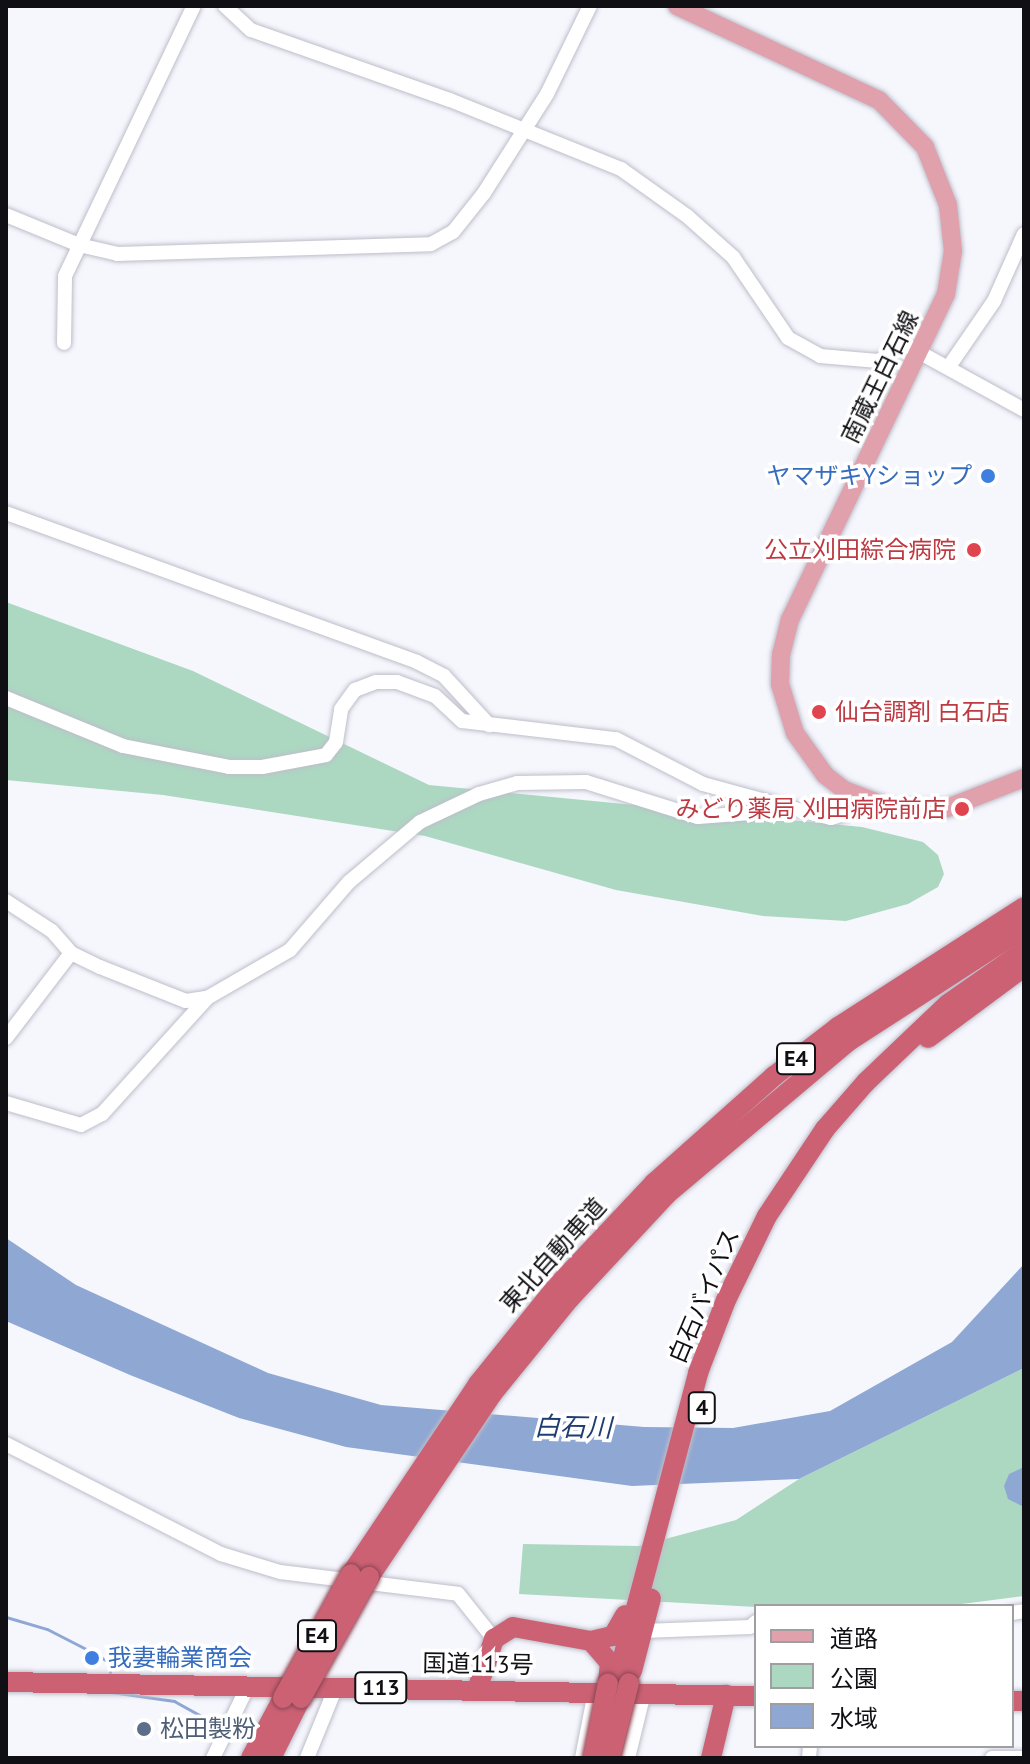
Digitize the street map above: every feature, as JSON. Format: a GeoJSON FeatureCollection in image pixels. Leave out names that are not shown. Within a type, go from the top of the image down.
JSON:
{"type":"FeatureCollection","features":[{"type":"Feature","properties":{"kind":"highway","name":"東北自動車道"},"geometry":{"type":"LineString","coordinates":[[271,1758],[292,1698],[351,1574],[430,1450],[521,1329],[774,1076],[900,984],[1024,907]]}},
{"type":"Feature","properties":{"kind":"highway","name":"東北自動車道"},"geometry":{"type":"LineString","coordinates":[[604,1247],[792,1084],[909,998],[1024,928]]}},
{"type":"Feature","properties":{"kind":"highway","name":"白石バイパス"},"geometry":{"type":"LineString","coordinates":[[610,1758],[636,1608],[698,1373],[726,1300],[825,1129],[866,1082],[948,1004],[1024,951]]}},
{"type":"Feature","properties":{"kind":"highway","name":"白石バイパス"},"geometry":{"type":"LineString","coordinates":[[621,1686],[641,1638],[636,1608],[723,1343],[775,1216],[895,1070],[1024,966]]}},
{"type":"Feature","properties":{"kind":"highway"},"geometry":{"type":"LineString","coordinates":[[477,1690],[494,1639],[513,1627],[591,1641],[620,1629],[636,1608]]}},
{"type":"Feature","properties":{"kind":"highway"},"geometry":{"type":"LineString","coordinates":[[591,1641],[610,1663],[621,1686],[617,1758]]}},
{"type":"Feature","properties":{"kind":"highway","name":"国道113号"},"geometry":{"type":"LineString","coordinates":[[6,1682],[477,1690],[621,1686],[754,1696]]}},
{"type":"Feature","properties":{"kind":"highway"},"geometry":{"type":"LineString","coordinates":[[595,1758],[621,1686]]}},
{"type":"Feature","properties":{"kind":"highway"},"geometry":{"type":"LineString","coordinates":[[711,1758],[726,1695]]}},
{"type":"Feature","properties":{"kind":"highway","name":"東北自動車道"},"geometry":{"type":"LineString","coordinates":[[251,1758],[292,1698]]}},
{"type":"Feature","properties":{"kind":"main road","name":"南蔵王白石線"},"geometry":{"type":"LineString","coordinates":[[677,6],[865,90],[917,136],[944,188],[953,251],[946,294],[807,577],[781,654],[783,700],[795,733],[825,775],[859,798],[894,809],[947,808],[1024,778]]}},
{"type":"Feature","properties":{"kind":"street"},"geometry":{"type":"LineString","coordinates":[[64,343],[65,276],[194,6]]}},
{"type":"Feature","properties":{"kind":"street"},"geometry":{"type":"LineString","coordinates":[[225,6],[251,30],[621,169],[687,216],[733,257],[788,338],[820,356],[878,361],[906,345],[950,365],[1024,410]]}},
{"type":"Feature","properties":{"kind":"street"},"geometry":{"type":"LineString","coordinates":[[6,215],[79,245],[117,254],[431,244],[453,232],[547,94],[590,6]]}},
{"type":"Feature","properties":{"kind":"street"},"geometry":{"type":"LineString","coordinates":[[950,365],[994,301],[1024,234]]}},
{"type":"Feature","properties":{"kind":"street"},"geometry":{"type":"LineString","coordinates":[[6,513],[417,662],[444,676],[489,725]]}},
{"type":"Feature","properties":{"kind":"street"},"geometry":{"type":"LineString","coordinates":[[6,698],[123,746],[247,768],[293,765],[326,755],[336,742],[347,700],[361,686],[376,682],[422,689],[462,721],[616,739],[703,784],[831,818],[847,813],[859,798]]}},
{"type":"Feature","properties":{"kind":"street"},"geometry":{"type":"LineString","coordinates":[[6,1103],[81,1125],[91,1120],[207,998],[290,950],[349,882],[420,822],[498,787],[586,782],[708,818],[795,809]]}},
{"type":"Feature","properties":{"kind":"street"},"geometry":{"type":"LineString","coordinates":[[6,901],[52,931],[71,953],[167,995],[186,1001],[207,998]]}},
{"type":"Feature","properties":{"kind":"street"},"geometry":{"type":"LineString","coordinates":[[6,1038],[71,953]]}},
{"type":"Feature","properties":{"kind":"street"},"geometry":{"type":"LineString","coordinates":[[6,1444],[221,1554],[280,1572],[458,1594],[494,1639]]}},
{"type":"Feature","properties":{"kind":"street"},"geometry":{"type":"LineString","coordinates":[[641,1638],[754,1627]]}},
{"type":"Feature","properties":{"kind":"street"},"geometry":{"type":"LineString","coordinates":[[213,1758],[248,1686]]}},
{"type":"Feature","properties":{"kind":"street"},"geometry":{"type":"LineString","coordinates":[[582,1758],[588,1728],[621,1686]]}},
{"type":"Feature","properties":{"kind":"street"},"geometry":{"type":"LineString","coordinates":[[621,1686],[634,1731],[628,1758]]}},
{"type":"Feature","properties":{"kind":"street"},"geometry":{"type":"LineString","coordinates":[[307,1758],[336,1687]]}},
{"type":"Feature","properties":{"kind":"street"},"geometry":{"type":"LineString","coordinates":[[588,1728],[634,1731]]}},
{"type":"Feature","properties":{"kind":"street"},"geometry":{"type":"LineString","coordinates":[[992,1758],[1024,1758]]}},
{"type":"Feature","properties":{"kind":"green space"},"geometry":{"type":"Polygon","coordinates":[[[6,602],[193,671],[429,785],[862,827],[923,842],[938,855],[944,874],[938,887],[908,904],[846,921],[763,916],[616,890],[425,836],[163,795],[6,780],[6,602]]]}},
{"type":"Feature","properties":{"kind":"green space"},"geometry":{"type":"Polygon","coordinates":[[[1024,1368],[1024,1596],[962,1604],[754,1604],[754,1607],[519,1594],[523,1544],[639,1546],[736,1520],[799,1479],[1024,1368]]]}},
{"type":"Feature","properties":{"kind":"water","name":"白石川"},"geometry":{"type":"Polygon","coordinates":[[[6,1238],[76,1285],[268,1373],[381,1405],[644,1427],[733,1428],[830,1411],[952,1342],[1024,1264],[1024,1368],[799,1479],[632,1486],[346,1447],[239,1418],[130,1375],[6,1321],[6,1238]]]}},
{"type":"Feature","properties":{"kind":"water"},"geometry":{"type":"Polygon","coordinates":[[[1024,1467],[1024,1507],[1008,1499],[1004,1486],[1009,1474],[1024,1467]]]}},
{"type":"Feature","properties":{"kind":"waterway"},"geometry":{"type":"LineString","coordinates":[[6,1617],[47,1629],[92,1652],[110,1663],[110,1673]]}},
{"type":"Feature","properties":{"kind":"waterway"},"geometry":{"type":"LineString","coordinates":[[111,1692],[174,1701],[221,1727]]}},
{"type":"Feature","properties":{"kind":"place","name":"ヤマザキYショップ"},"geometry":{"type":"Point","coordinates":[988,476]}},
{"type":"Feature","properties":{"kind":"place","name":"公立刈田綜合病院"},"geometry":{"type":"Point","coordinates":[974,550]}},
{"type":"Feature","properties":{"kind":"place","name":"仙台調剤 白石店"},"geometry":{"type":"Point","coordinates":[819,712]}},
{"type":"Feature","properties":{"kind":"place","name":"みどり薬局 刈田病院前店"},"geometry":{"type":"Point","coordinates":[962,809]}},
{"type":"Feature","properties":{"kind":"place","name":"我妻輪業商会"},"geometry":{"type":"Point","coordinates":[92,1658]}},
{"type":"Feature","properties":{"kind":"place","name":"松田製粉"},"geometry":{"type":"Point","coordinates":[144,1729]}}]}
